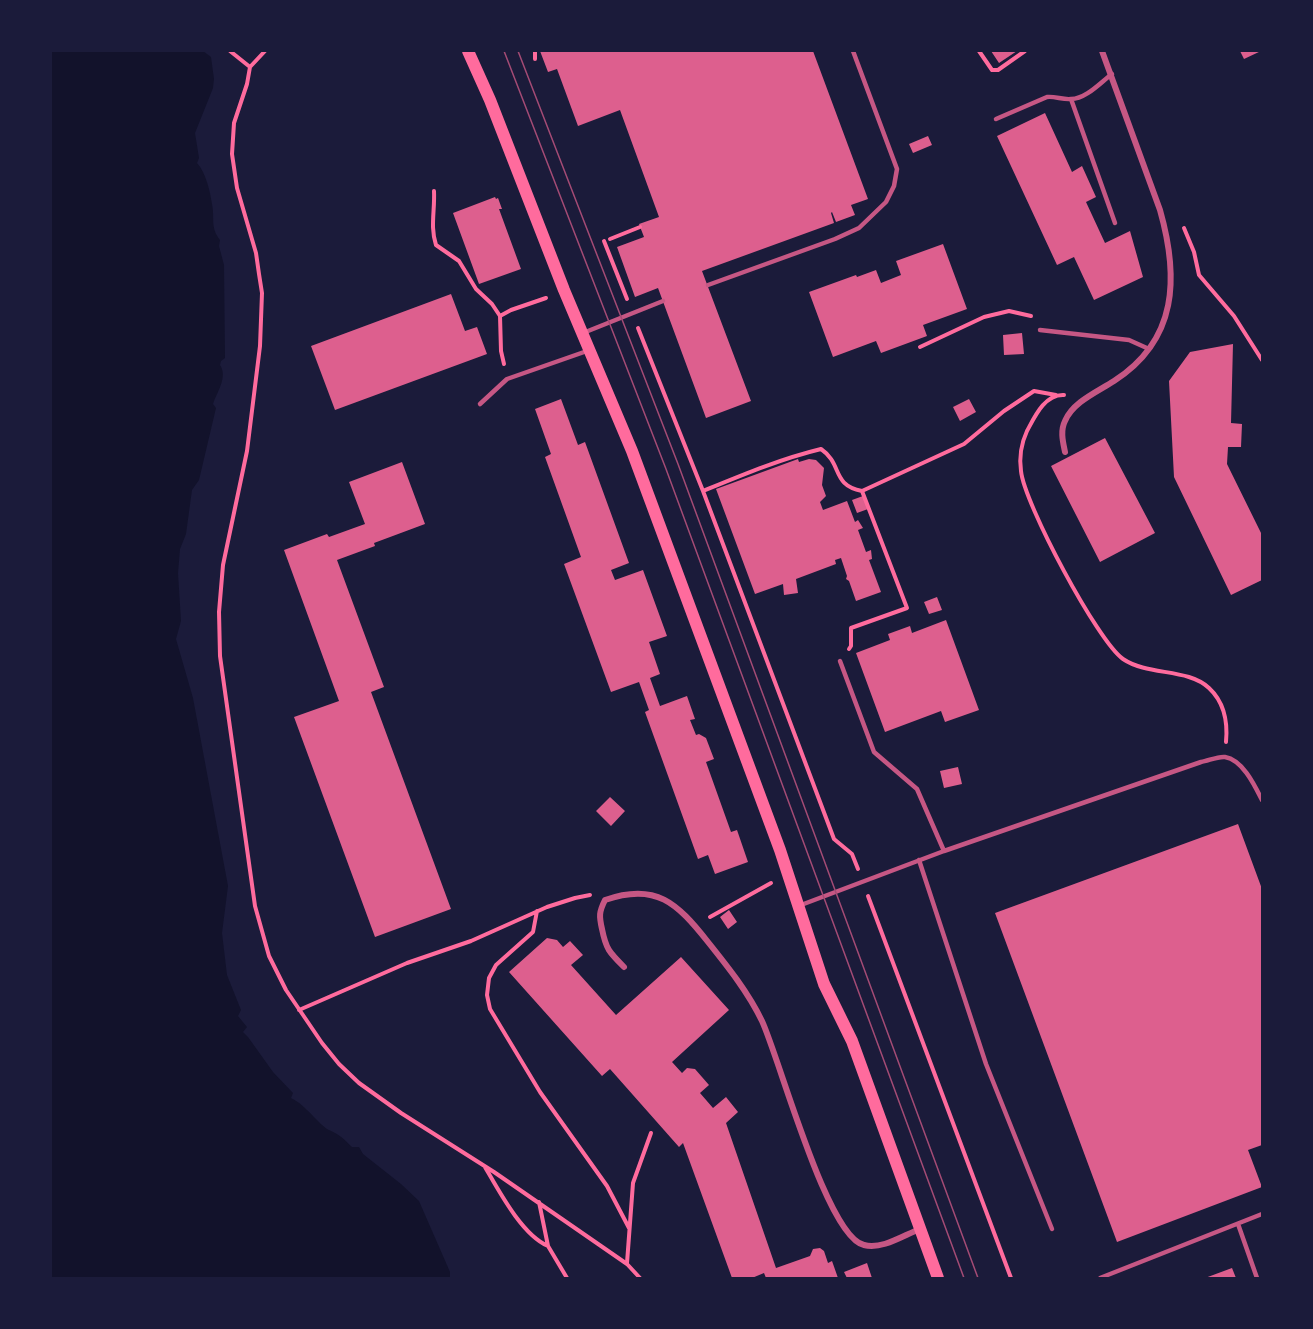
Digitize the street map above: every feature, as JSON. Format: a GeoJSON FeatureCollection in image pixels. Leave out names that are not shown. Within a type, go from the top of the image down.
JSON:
{"type":"FeatureCollection","features":[{"type":"Feature","properties":{"kind":"main road"},"geometry":{"type":"LineString","coordinates":[[461,51],[477,71]]}},
{"type":"Feature","properties":{"kind":"main road"},"geometry":{"type":"LineString","coordinates":[[468,51],[632,451],[780,850],[824,984],[852,1041],[938,1278]]}},
{"type":"Feature","properties":{"kind":"street"},"geometry":{"type":"LineString","coordinates":[[1065,452],[1061,432],[1065,420],[1074,407],[1134,366],[1149,350],[1162,324],[1172,280],[1170,257],[1160,210],[1102,51]]}},
{"type":"Feature","properties":{"kind":"street"},"geometry":{"type":"LineString","coordinates":[[624,967],[608,951],[604,941],[599,911],[605,900],[622,894],[639,892],[666,900],[694,926],[734,975],[762,1020],[832,1208],[846,1232],[855,1241],[864,1245],[879,1245],[921,1228]]}},
{"type":"Feature","properties":{"kind":"lane"},"geometry":{"type":"LineString","coordinates":[[708,285],[859,228],[886,202],[894,186],[897,169],[853,51]]}},
{"type":"Feature","properties":{"kind":"lane"},"geometry":{"type":"LineString","coordinates":[[996,119],[1047,97],[1071,99],[1084,95],[1112,74]]}},
{"type":"Feature","properties":{"kind":"lane"},"geometry":{"type":"LineString","coordinates":[[1071,99],[1115,223]]}},
{"type":"Feature","properties":{"kind":"lane"},"geometry":{"type":"LineString","coordinates":[[583,333],[663,301]]}},
{"type":"Feature","properties":{"kind":"lane"},"geometry":{"type":"LineString","coordinates":[[1040,330],[1129,340],[1149,350]]}},
{"type":"Feature","properties":{"kind":"lane"},"geometry":{"type":"LineString","coordinates":[[480,404],[507,379],[590,350]]}},
{"type":"Feature","properties":{"kind":"lane"},"geometry":{"type":"LineString","coordinates":[[840,662],[874,752],[917,789],[944,850]]}},
{"type":"Feature","properties":{"kind":"lane"},"geometry":{"type":"LineString","coordinates":[[798,906],[944,850],[1201,762],[1224,757],[1238,764],[1262,800]]}},
{"type":"Feature","properties":{"kind":"lane"},"geometry":{"type":"LineString","coordinates":[[919,860],[986,1064],[1052,1228]]}},
{"type":"Feature","properties":{"kind":"lane"},"geometry":{"type":"LineString","coordinates":[[1100,1278],[1262,1214]]}},
{"type":"Feature","properties":{"kind":"lane"},"geometry":{"type":"LineString","coordinates":[[1238,1224],[1257,1278]]}},
{"type":"Feature","properties":{"kind":"path"},"geometry":{"type":"LineString","coordinates":[[230,51],[250,67]]}},
{"type":"Feature","properties":{"kind":"path"},"geometry":{"type":"LineString","coordinates":[[265,51],[250,67],[234,123],[232,154],[237,188],[256,253],[262,301],[260,346],[247,451],[223,565],[219,612],[220,656],[255,906],[269,956],[299,1010],[339,1064],[359,1083],[417,1124],[539,1202],[627,1264],[640,1278]]}},
{"type":"Feature","properties":{"kind":"path"},"geometry":{"type":"LineString","coordinates":[[535,51],[535,59]]}},
{"type":"Feature","properties":{"kind":"path"},"geometry":{"type":"LineString","coordinates":[[979,51],[992,70],[998,70],[1025,51]]}},
{"type":"Feature","properties":{"kind":"path"},"geometry":{"type":"LineString","coordinates":[[434,191],[435,206],[432,221],[436,245],[459,261],[476,289],[492,304],[500,316],[501,351],[507,379]]}},
{"type":"Feature","properties":{"kind":"path"},"geometry":{"type":"LineString","coordinates":[[610,239],[640,227]]}},
{"type":"Feature","properties":{"kind":"path"},"geometry":{"type":"LineString","coordinates":[[604,241],[703,491],[834,839],[852,854],[863,882],[1011,1278]]}},
{"type":"Feature","properties":{"kind":"path"},"geometry":{"type":"LineString","coordinates":[[1194,252],[1199,275],[1234,316],[1262,360]]}},
{"type":"Feature","properties":{"kind":"path"},"geometry":{"type":"LineString","coordinates":[[500,316],[546,298]]}},
{"type":"Feature","properties":{"kind":"path"},"geometry":{"type":"LineString","coordinates":[[920,347],[984,317],[1009,311],[1039,319],[1040,330]]}},
{"type":"Feature","properties":{"kind":"path"},"geometry":{"type":"LineString","coordinates":[[703,491],[753,470],[821,449],[831,455],[840,477],[849,489],[862,491],[964,444],[1004,411],[1034,391],[1089,397]]}},
{"type":"Feature","properties":{"kind":"path"},"geometry":{"type":"LineString","coordinates":[[1057,395],[1045,403],[1024,438],[1020,453],[1026,495],[1098,631],[1111,648],[1123,659],[1138,666],[1199,681],[1216,696],[1224,709],[1227,722],[1224,757]]}},
{"type":"Feature","properties":{"kind":"path"},"geometry":{"type":"LineString","coordinates":[[840,662],[851,646],[851,628],[907,608],[862,491]]}},
{"type":"Feature","properties":{"kind":"path"},"geometry":{"type":"LineString","coordinates":[[719,912],[772,883]]}},
{"type":"Feature","properties":{"kind":"path"},"geometry":{"type":"LineString","coordinates":[[299,1010],[407,963],[486,935],[537,911],[588,894],[605,900]]}},
{"type":"Feature","properties":{"kind":"path"},"geometry":{"type":"LineString","coordinates":[[537,911],[533,932],[496,965],[489,978],[487,995],[490,1009],[540,1092],[607,1186],[629,1228]]}},
{"type":"Feature","properties":{"kind":"path"},"geometry":{"type":"LineString","coordinates":[[627,1264],[633,1183],[651,1132]]}},
{"type":"Feature","properties":{"kind":"path"},"geometry":{"type":"LineString","coordinates":[[485,1166],[496,1187],[529,1232],[538,1242],[548,1246]]}},
{"type":"Feature","properties":{"kind":"path"},"geometry":{"type":"LineString","coordinates":[[539,1202],[548,1246],[567,1278]]}},
{"type":"Feature","properties":{"kind":"shaded area"},"geometry":{"type":"Polygon","coordinates":[[[51,51],[203,51],[211,57],[213,88],[195,133],[199,158],[197,163],[209,188],[214,227],[220,240],[219,246],[224,265],[225,358],[220,365],[223,374],[213,404],[216,408],[199,480],[192,490],[186,534],[180,549],[178,573],[181,621],[176,639],[193,698],[228,886],[222,933],[227,975],[241,1010],[238,1016],[247,1027],[243,1032],[273,1072],[293,1093],[291,1098],[352,1147],[359,1147],[363,1154],[419,1201],[450,1272],[450,1278],[51,1278],[51,51]]]}},
{"type":"Feature","properties":{"kind":"building"},"geometry":{"type":"Polygon","coordinates":[[[540,51],[813,51],[868,199],[851,205],[855,215],[836,222],[832,212],[834,223],[702,271],[751,401],[706,418],[658,288],[635,297],[617,247],[644,237],[639,224],[659,217],[620,110],[578,126],[557,69],[548,72],[540,51]]]}},
{"type":"Feature","properties":{"kind":"building"},"geometry":{"type":"Polygon","coordinates":[[[991,51],[1017,51],[999,63],[991,51]]]}},
{"type":"Feature","properties":{"kind":"building"},"geometry":{"type":"Polygon","coordinates":[[[1240,51],[1261,51],[1244,59],[1240,51]]]}},
{"type":"Feature","properties":{"kind":"building"},"geometry":{"type":"Polygon","coordinates":[[[1045,113],[1072,172],[1082,166],[1096,197],[1086,202],[1105,243],[1130,231],[1143,277],[1094,300],[1074,257],[1057,265],[997,136],[1045,113]]]}},
{"type":"Feature","properties":{"kind":"building"},"geometry":{"type":"Polygon","coordinates":[[[928,136],[932,145],[913,153],[909,144],[928,136]]]}},
{"type":"Feature","properties":{"kind":"building"},"geometry":{"type":"Polygon","coordinates":[[[495,197],[498,198],[502,209],[499,209],[521,269],[479,284],[453,213],[495,197]]]}},
{"type":"Feature","properties":{"kind":"building"},"geometry":{"type":"Polygon","coordinates":[[[943,244],[967,309],[923,325],[927,336],[881,353],[876,341],[833,357],[809,292],[876,270],[881,283],[901,275],[896,261],[943,244]]]}},
{"type":"Feature","properties":{"kind":"building"},"geometry":{"type":"Polygon","coordinates":[[[451,294],[465,331],[477,327],[487,354],[335,410],[311,346],[451,294]]]}},
{"type":"Feature","properties":{"kind":"building"},"geometry":{"type":"Polygon","coordinates":[[[1022,333],[1024,354],[1004,355],[1003,335],[1022,333]]]}},
{"type":"Feature","properties":{"kind":"building"},"geometry":{"type":"Polygon","coordinates":[[[1233,344],[1231,423],[1242,424],[1241,447],[1228,447],[1227,464],[1262,535],[1262,580],[1231,595],[1174,477],[1169,381],[1190,352],[1233,344]]]}},
{"type":"Feature","properties":{"kind":"building"},"geometry":{"type":"Polygon","coordinates":[[[561,399],[578,445],[585,442],[629,563],[611,570],[615,580],[643,570],[667,636],[649,642],[660,674],[650,678],[660,706],[687,696],[695,719],[690,720],[696,735],[699,734],[706,738],[714,759],[706,762],[731,832],[737,830],[748,862],[715,874],[708,855],[698,859],[645,712],[649,710],[639,682],[611,692],[564,564],[581,557],[545,457],[551,454],[535,409],[561,399]]]}},
{"type":"Feature","properties":{"kind":"building"},"geometry":{"type":"Polygon","coordinates":[[[969,399],[976,412],[960,421],[953,407],[969,399]]]}},
{"type":"Feature","properties":{"kind":"building"},"geometry":{"type":"Polygon","coordinates":[[[1105,438],[1155,533],[1100,562],[1051,466],[1105,438]]]}},
{"type":"Feature","properties":{"kind":"building"},"geometry":{"type":"Polygon","coordinates":[[[798,459],[799,462],[809,459],[816,460],[824,468],[822,485],[826,496],[820,502],[823,510],[847,501],[855,522],[858,520],[863,528],[858,530],[866,552],[871,550],[872,559],[869,560],[881,592],[856,601],[849,581],[846,579],[841,558],[835,560],[836,564],[796,579],[798,593],[784,595],[783,584],[755,594],[716,489],[798,459]]]}},
{"type":"Feature","properties":{"kind":"building"},"geometry":{"type":"Polygon","coordinates":[[[402,462],[425,524],[337,560],[384,687],[371,692],[451,909],[375,937],[294,717],[339,701],[284,550],[327,534],[329,537],[365,524],[349,482],[402,462]]]}},
{"type":"Feature","properties":{"kind":"building"},"geometry":{"type":"Polygon","coordinates":[[[863,496],[868,509],[857,513],[852,500],[863,496]]]}},
{"type":"Feature","properties":{"kind":"building"},"geometry":{"type":"Polygon","coordinates":[[[937,597],[942,610],[929,614],[924,602],[937,597]]]}},
{"type":"Feature","properties":{"kind":"building"},"geometry":{"type":"Polygon","coordinates":[[[946,620],[979,710],[945,722],[941,711],[885,732],[856,653],[890,640],[888,634],[910,626],[912,633],[946,620]]]}},
{"type":"Feature","properties":{"kind":"building"},"geometry":{"type":"Polygon","coordinates":[[[958,767],[962,784],[944,788],[940,771],[958,767]]]}},
{"type":"Feature","properties":{"kind":"building"},"geometry":{"type":"Polygon","coordinates":[[[610,797],[625,811],[611,826],[596,811],[610,797]]]}},
{"type":"Feature","properties":{"kind":"building"},"geometry":{"type":"Polygon","coordinates":[[[1238,824],[1262,889],[1262,1145],[1248,1150],[1262,1187],[1117,1242],[995,913],[1238,824]]]}},
{"type":"Feature","properties":{"kind":"building"},"geometry":{"type":"Polygon","coordinates":[[[729,910],[737,922],[728,929],[720,917],[729,910]]]}},
{"type":"Feature","properties":{"kind":"building"},"geometry":{"type":"Polygon","coordinates":[[[547,938],[557,940],[563,947],[570,941],[583,955],[571,965],[616,1015],[681,957],[729,1010],[672,1062],[682,1073],[687,1068],[695,1069],[709,1085],[700,1093],[713,1108],[726,1097],[738,1112],[726,1123],[776,1268],[810,1256],[813,1249],[820,1248],[824,1251],[828,1263],[832,1261],[838,1278],[766,1278],[764,1273],[752,1278],[732,1278],[683,1143],[679,1147],[610,1069],[602,1076],[509,972],[547,938]]]}},
{"type":"Feature","properties":{"kind":"building"},"geometry":{"type":"Polygon","coordinates":[[[867,1263],[872,1278],[847,1278],[844,1272],[867,1263]]]}},
{"type":"Feature","properties":{"kind":"building"},"geometry":{"type":"Polygon","coordinates":[[[1232,1268],[1236,1278],[1205,1278],[1232,1268]]]}},
{"type":"Feature","properties":{"kind":"tram line"},"geometry":{"type":"LineString","coordinates":[[504,51],[666,469],[964,1278]]}},
{"type":"Feature","properties":{"kind":"tram line"},"geometry":{"type":"LineString","coordinates":[[518,51],[678,464],[978,1278]]}}]}
